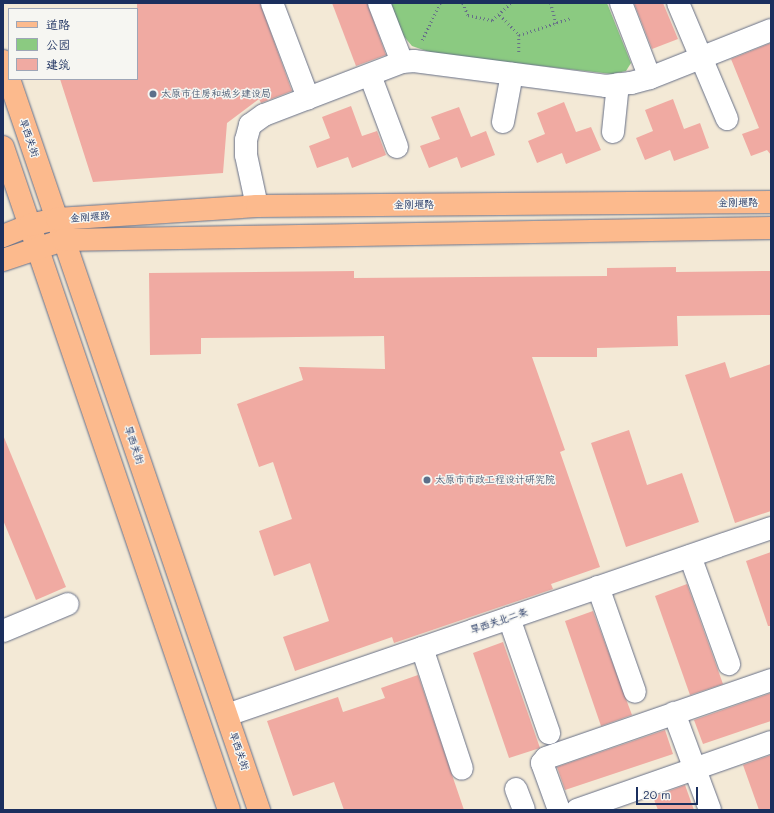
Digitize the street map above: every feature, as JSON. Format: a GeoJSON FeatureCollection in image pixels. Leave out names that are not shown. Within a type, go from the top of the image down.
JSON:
{"type":"FeatureCollection","features":[{"type":"Feature","properties":{"kind":"main road","name":"旱西关街"},"geometry":{"type":"LineString","coordinates":[[3,61],[8,76]]}},
{"type":"Feature","properties":{"kind":"main road","name":"旱西关街"},"geometry":{"type":"LineString","coordinates":[[9,80],[259,810]]}},
{"type":"Feature","properties":{"kind":"main road"},"geometry":{"type":"LineString","coordinates":[[3,147],[230,810]]}},
{"type":"Feature","properties":{"kind":"main road","name":"金刚堰路"},"geometry":{"type":"LineString","coordinates":[[3,236],[30,225],[57,219],[257,206],[771,202]]}},
{"type":"Feature","properties":{"kind":"main road"},"geometry":{"type":"LineString","coordinates":[[3,260],[37,247],[63,240],[771,228]]}},
{"type":"Feature","properties":{"kind":"street"},"geometry":{"type":"LineString","coordinates":[[272,3],[308,98]]}},
{"type":"Feature","properties":{"kind":"street"},"geometry":{"type":"LineString","coordinates":[[379,3],[408,62]]}},
{"type":"Feature","properties":{"kind":"street"},"geometry":{"type":"LineString","coordinates":[[621,3],[650,78]]}},
{"type":"Feature","properties":{"kind":"street"},"geometry":{"type":"LineString","coordinates":[[678,3],[727,119]]}},
{"type":"Feature","properties":{"kind":"street"},"geometry":{"type":"LineString","coordinates":[[257,206],[246,155],[246,140],[250,125],[264,115],[370,75],[408,62],[606,86],[650,78],[771,30]]}},
{"type":"Feature","properties":{"kind":"street"},"geometry":{"type":"LineString","coordinates":[[503,122],[516,74]]}},
{"type":"Feature","properties":{"kind":"street"},"geometry":{"type":"LineString","coordinates":[[370,75],[397,147]]}},
{"type":"Feature","properties":{"kind":"street"},"geometry":{"type":"LineString","coordinates":[[613,132],[618,84]]}},
{"type":"Feature","properties":{"kind":"street","name":"旱西关北二条"},"geometry":{"type":"LineString","coordinates":[[227,715],[771,528]]}},
{"type":"Feature","properties":{"kind":"street"},"geometry":{"type":"LineString","coordinates":[[690,556],[729,664]]}},
{"type":"Feature","properties":{"kind":"street"},"geometry":{"type":"LineString","coordinates":[[598,587],[635,692]]}},
{"type":"Feature","properties":{"kind":"street"},"geometry":{"type":"LineString","coordinates":[[3,631],[68,604]]}},
{"type":"Feature","properties":{"kind":"street"},"geometry":{"type":"LineString","coordinates":[[510,618],[549,733]]}},
{"type":"Feature","properties":{"kind":"street"},"geometry":{"type":"LineString","coordinates":[[422,648],[462,769]]}},
{"type":"Feature","properties":{"kind":"street"},"geometry":{"type":"LineString","coordinates":[[560,810],[542,763],[546,758],[771,680]]}},
{"type":"Feature","properties":{"kind":"street"},"geometry":{"type":"LineString","coordinates":[[674,713],[710,810]]}},
{"type":"Feature","properties":{"kind":"street"},"geometry":{"type":"LineString","coordinates":[[577,810],[606,805],[694,769],[771,742]]}},
{"type":"Feature","properties":{"kind":"street"},"geometry":{"type":"LineString","coordinates":[[516,789],[524,810]]}},
{"type":"Feature","properties":{"kind":"path"},"geometry":{"type":"LineString","coordinates":[[408,62],[440,3]]}},
{"type":"Feature","properties":{"kind":"path"},"geometry":{"type":"LineString","coordinates":[[463,3],[468,15],[492,20],[500,15],[511,3]]}},
{"type":"Feature","properties":{"kind":"path"},"geometry":{"type":"LineString","coordinates":[[551,3],[556,23]]}},
{"type":"Feature","properties":{"kind":"path"},"geometry":{"type":"LineString","coordinates":[[500,15],[519,35],[516,74]]}},
{"type":"Feature","properties":{"kind":"path"},"geometry":{"type":"LineString","coordinates":[[519,35],[571,18]]}},
{"type":"Feature","properties":{"kind":"green space"},"geometry":{"type":"Polygon","coordinates":[[[391,3],[607,3],[631,63],[626,71],[612,74],[435,54],[412,46],[401,33],[391,3]]]}},
{"type":"Feature","properties":{"kind":"building","name":"太原市住房和城乡建设局"},"geometry":{"type":"Polygon","coordinates":[[[137,3],[260,3],[292,91],[261,103],[259,99],[227,123],[223,173],[93,182],[60,80],[138,80],[137,3]]]}},
{"type":"Feature","properties":{"kind":"building"},"geometry":{"type":"Polygon","coordinates":[[[332,3],[367,3],[386,55],[356,66],[332,3]]]}},
{"type":"Feature","properties":{"kind":"building"},"geometry":{"type":"Polygon","coordinates":[[[634,3],[663,3],[678,39],[652,49],[634,3]]]}},
{"type":"Feature","properties":{"kind":"building"},"geometry":{"type":"Polygon","coordinates":[[[771,43],[771,155],[767,150],[751,156],[742,134],[759,128],[731,59],[771,43]]]}},
{"type":"Feature","properties":{"kind":"building"},"geometry":{"type":"Polygon","coordinates":[[[673,99],[684,129],[700,123],[709,148],[674,161],[670,150],[645,160],[636,138],[653,131],[645,110],[673,99]]]}},
{"type":"Feature","properties":{"kind":"building"},"geometry":{"type":"Polygon","coordinates":[[[564,102],[576,132],[591,127],[601,150],[566,164],[562,153],[537,163],[528,141],[545,134],[537,113],[564,102]]]}},
{"type":"Feature","properties":{"kind":"building"},"geometry":{"type":"Polygon","coordinates":[[[351,106],[362,136],[377,131],[386,155],[352,168],[348,157],[317,168],[309,146],[330,138],[322,117],[351,106]]]}},
{"type":"Feature","properties":{"kind":"building"},"geometry":{"type":"Polygon","coordinates":[[[459,107],[471,137],[486,131],[495,155],[461,168],[457,157],[429,168],[420,146],[440,139],[431,117],[459,107]]]}},
{"type":"Feature","properties":{"kind":"building"},"geometry":{"type":"Polygon","coordinates":[[[676,267],[676,272],[771,271],[771,315],[677,316],[678,346],[597,348],[597,357],[532,357],[565,450],[560,452],[600,567],[551,584],[553,589],[394,643],[392,637],[295,671],[283,637],[329,621],[310,563],[274,576],[259,531],[292,519],[273,462],[259,467],[237,404],[303,380],[299,367],[385,369],[384,336],[201,338],[201,354],[150,355],[149,273],[354,271],[354,278],[607,276],[607,268],[676,267]]]}},
{"type":"Feature","properties":{"kind":"building"},"geometry":{"type":"Polygon","coordinates":[[[725,362],[730,378],[771,364],[771,511],[735,523],[685,375],[725,362]]]}},
{"type":"Feature","properties":{"kind":"building"},"geometry":{"type":"Polygon","coordinates":[[[629,430],[647,485],[682,473],[699,522],[626,547],[591,443],[629,430]]]}},
{"type":"Feature","properties":{"kind":"building"},"geometry":{"type":"Polygon","coordinates":[[[3,435],[66,587],[36,600],[3,520],[3,435]]]}},
{"type":"Feature","properties":{"kind":"building"},"geometry":{"type":"Polygon","coordinates":[[[771,552],[771,626],[768,626],[746,561],[771,552]]]}},
{"type":"Feature","properties":{"kind":"building"},"geometry":{"type":"Polygon","coordinates":[[[687,584],[723,684],[690,695],[655,596],[687,584]]]}},
{"type":"Feature","properties":{"kind":"building"},"geometry":{"type":"Polygon","coordinates":[[[593,611],[632,715],[601,726],[565,621],[593,611]]]}},
{"type":"Feature","properties":{"kind":"building"},"geometry":{"type":"Polygon","coordinates":[[[503,642],[540,748],[509,758],[473,653],[503,642]]]}},
{"type":"Feature","properties":{"kind":"building"},"geometry":{"type":"Polygon","coordinates":[[[418,675],[464,810],[344,810],[334,782],[293,796],[267,721],[338,697],[343,712],[385,698],[381,688],[418,675]]]}},
{"type":"Feature","properties":{"kind":"building"},"geometry":{"type":"Polygon","coordinates":[[[771,693],[771,721],[703,744],[694,720],[771,693]]]}},
{"type":"Feature","properties":{"kind":"building"},"geometry":{"type":"Polygon","coordinates":[[[665,730],[673,754],[565,790],[557,767],[665,730]]]}},
{"type":"Feature","properties":{"kind":"building"},"geometry":{"type":"Polygon","coordinates":[[[771,755],[771,810],[759,810],[743,765],[771,755]]]}},
{"type":"Feature","properties":{"kind":"building"},"geometry":{"type":"Polygon","coordinates":[[[685,785],[694,810],[658,810],[653,797],[685,785]]]}},
{"type":"Feature","properties":{"kind":"place","name":"太原市住房和城乡建设局"},"geometry":{"type":"Point","coordinates":[153,94]}},
{"type":"Feature","properties":{"kind":"place","name":"太原市市政工程设计研究院"},"geometry":{"type":"Point","coordinates":[427,480]}}]}
